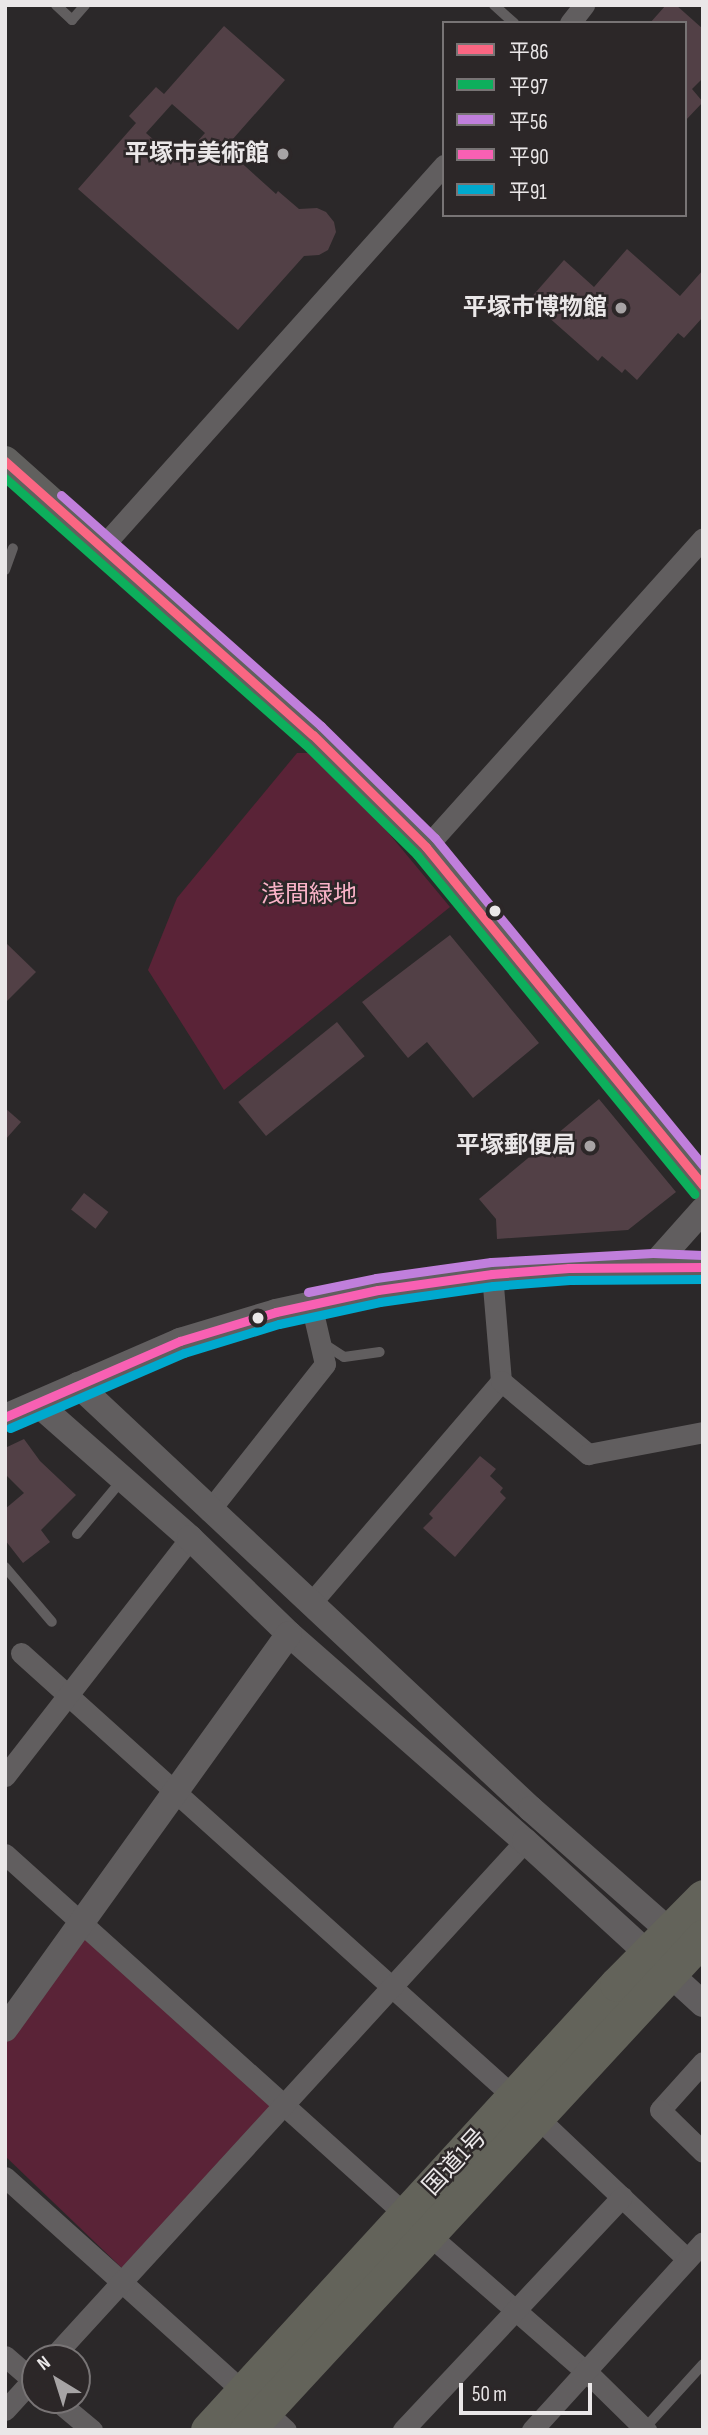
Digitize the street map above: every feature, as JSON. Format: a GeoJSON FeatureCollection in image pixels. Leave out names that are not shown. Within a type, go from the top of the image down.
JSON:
{"type":"FeatureCollection","features":[{"type":"Feature","properties":{"kind":"highway","name":"国道1号"},"geometry":{"type":"LineString","coordinates":[[208,2430],[260,2415],[417,2224],[526,2107],[681,1951],[703,1897]]}},
{"type":"Feature","properties":{"kind":"main road"},"geometry":{"type":"LineString","coordinates":[[5,461],[313,735],[426,846],[703,1186]]}},
{"type":"Feature","properties":{"kind":"street"},"geometry":{"type":"LineString","coordinates":[[572,21],[584,5]]}},
{"type":"Feature","properties":{"kind":"street"},"geometry":{"type":"LineString","coordinates":[[102,547],[442,167]]}},
{"type":"Feature","properties":{"kind":"street"},"geometry":{"type":"LineString","coordinates":[[426,846],[703,538]]}},
{"type":"Feature","properties":{"kind":"street"},"geometry":{"type":"LineString","coordinates":[[653,1265],[703,1210]]}},
{"type":"Feature","properties":{"kind":"street"},"geometry":{"type":"LineString","coordinates":[[5,1418],[180,1341],[311,1304],[378,1290],[492,1274],[653,1265],[703,1267]]}},
{"type":"Feature","properties":{"kind":"street"},"geometry":{"type":"LineString","coordinates":[[492,1274],[501,1381],[588,1454],[703,1432]]}},
{"type":"Feature","properties":{"kind":"street"},"geometry":{"type":"LineString","coordinates":[[209,1511],[325,1364],[311,1304]]}},
{"type":"Feature","properties":{"kind":"street"},"geometry":{"type":"LineString","coordinates":[[311,1603],[501,1381]]}},
{"type":"Feature","properties":{"kind":"street"},"geometry":{"type":"LineString","coordinates":[[78,1385],[209,1511],[311,1603],[681,1951],[703,2004]]}},
{"type":"Feature","properties":{"kind":"street"},"geometry":{"type":"LineString","coordinates":[[38,1404],[190,1538],[289,1634],[525,1841],[681,1951]]}},
{"type":"Feature","properties":{"kind":"street"},"geometry":{"type":"LineString","coordinates":[[5,1776],[190,1538]]}},
{"type":"Feature","properties":{"kind":"street"},"geometry":{"type":"LineString","coordinates":[[5,2029],[289,1634]]}},
{"type":"Feature","properties":{"kind":"street"},"geometry":{"type":"LineString","coordinates":[[21,1653],[526,2107],[687,2259]]}},
{"type":"Feature","properties":{"kind":"street"},"geometry":{"type":"LineString","coordinates":[[65,2344],[525,1841]]}},
{"type":"Feature","properties":{"kind":"street"},"geometry":{"type":"LineString","coordinates":[[5,1854],[514,2311],[585,2371],[645,2429]]}},
{"type":"Feature","properties":{"kind":"street"},"geometry":{"type":"LineString","coordinates":[[703,2062],[660,2110],[703,2152]]}},
{"type":"Feature","properties":{"kind":"street"},"geometry":{"type":"LineString","coordinates":[[5,2176],[260,2415]]}},
{"type":"Feature","properties":{"kind":"street"},"geometry":{"type":"LineString","coordinates":[[403,2430],[622,2197]]}},
{"type":"Feature","properties":{"kind":"street"},"geometry":{"type":"LineString","coordinates":[[531,2430],[703,2242]]}},
{"type":"Feature","properties":{"kind":"street"},"geometry":{"type":"LineString","coordinates":[[5,2356],[21,2369]]}},
{"type":"Feature","properties":{"kind":"street"},"geometry":{"type":"LineString","coordinates":[[5,2410],[21,2393]]}},
{"type":"Feature","properties":{"kind":"street"},"geometry":{"type":"LineString","coordinates":[[73,2414],[92,2430]]}},
{"type":"Feature","properties":{"kind":"lane"},"geometry":{"type":"LineString","coordinates":[[56,5],[72,20],[85,5]]}},
{"type":"Feature","properties":{"kind":"lane"},"geometry":{"type":"LineString","coordinates":[[494,5],[512,21]]}},
{"type":"Feature","properties":{"kind":"lane"},"geometry":{"type":"LineString","coordinates":[[5,550],[13,548],[5,570]]}},
{"type":"Feature","properties":{"kind":"lane"},"geometry":{"type":"LineString","coordinates":[[321,1342],[344,1357],[380,1352]]}},
{"type":"Feature","properties":{"kind":"lane"},"geometry":{"type":"LineString","coordinates":[[77,1534],[123,1477]]}},
{"type":"Feature","properties":{"kind":"lane"},"geometry":{"type":"LineString","coordinates":[[5,1567],[52,1622]]}},
{"type":"Feature","properties":{"kind":"lane"},"geometry":{"type":"LineString","coordinates":[[645,2429],[703,2364]]}},
{"type":"Feature","properties":{"kind":"green space","name":"浅間緑地"},"geometry":{"type":"Polygon","coordinates":[[[297,753],[308,753],[376,818],[450,907],[224,1090],[148,970],[177,898],[297,753]]]}},
{"type":"Feature","properties":{"kind":"green space"},"geometry":{"type":"Polygon","coordinates":[[[83,1932],[273,2108],[124,2270],[5,2156],[5,2041],[83,1932]]]}},
{"type":"Feature","properties":{"kind":"building"},"geometry":{"type":"Polygon","coordinates":[[[666,5],[676,5],[703,29],[703,78],[692,89],[703,102],[687,119],[687,21],[652,21],[666,5]]]}},
{"type":"Feature","properties":{"kind":"building","name":"平塚市美術館"},"geometry":{"type":"Polygon","coordinates":[[[224,26],[285,80],[225,148],[276,194],[278,191],[299,209],[317,208],[326,212],[334,222],[336,232],[328,250],[319,255],[304,256],[238,330],[78,189],[136,123],[129,116],[156,87],[164,94],[224,26]],[[172,104],[146,133],[179,162],[205,133],[172,104]]]}},
{"type":"Feature","properties":{"kind":"building","name":"平塚市博物館"},"geometry":{"type":"Polygon","coordinates":[[[627,249],[680,296],[703,270],[703,317],[684,338],[678,333],[637,380],[625,369],[622,373],[602,356],[598,361],[529,300],[564,260],[594,287],[627,249]]]}},
{"type":"Feature","properties":{"kind":"building"},"geometry":{"type":"Polygon","coordinates":[[[450,935],[539,1043],[473,1098],[427,1042],[408,1058],[362,1002],[450,935]]]}},
{"type":"Feature","properties":{"kind":"building"},"geometry":{"type":"Polygon","coordinates":[[[5,942],[36,972],[5,1003],[5,942]]]}},
{"type":"Feature","properties":{"kind":"building"},"geometry":{"type":"Polygon","coordinates":[[[337,1022],[365,1056],[266,1136],[238,1102],[337,1022]]]}},
{"type":"Feature","properties":{"kind":"building","name":"平塚郵便局"},"geometry":{"type":"Polygon","coordinates":[[[599,1099],[676,1192],[628,1230],[497,1239],[496,1219],[479,1199],[599,1099]]]}},
{"type":"Feature","properties":{"kind":"building"},"geometry":{"type":"Polygon","coordinates":[[[5,1108],[21,1122],[5,1140],[5,1108]]]}},
{"type":"Feature","properties":{"kind":"building"},"geometry":{"type":"Polygon","coordinates":[[[84,1193],[108,1212],[95,1229],[71,1210],[84,1193]]]}},
{"type":"Feature","properties":{"kind":"building"},"geometry":{"type":"Polygon","coordinates":[[[24,1439],[40,1461],[76,1495],[41,1530],[50,1542],[23,1563],[5,1540],[5,1509],[24,1493],[5,1474],[5,1448],[24,1439]]]}},
{"type":"Feature","properties":{"kind":"building"},"geometry":{"type":"Polygon","coordinates":[[[480,1456],[496,1469],[490,1476],[503,1488],[500,1492],[506,1498],[455,1557],[423,1528],[433,1518],[429,1514],[480,1456]]]}},
{"type":"Feature","properties":{"kind":"transit line","name":"平86"},"geometry":{"type":"LineString","coordinates":[[5,461],[313,735],[426,847],[703,1186]]}},
{"type":"Feature","properties":{"kind":"transit line","name":"平97"},"geometry":{"type":"LineString","coordinates":[[5,478],[305,744],[417,855],[694,1194]]}},
{"type":"Feature","properties":{"kind":"transit line","name":"平56"},"geometry":{"type":"LineString","coordinates":[[61,495],[321,726],[435,838],[703,1166]]}},
{"type":"Feature","properties":{"kind":"transit line","name":"平56"},"geometry":{"type":"LineString","coordinates":[[308,1292],[376,1278],[491,1262],[653,1253],[703,1255]]}},
{"type":"Feature","properties":{"kind":"transit line","name":"平90"},"geometry":{"type":"LineString","coordinates":[[5,1417],[180,1341],[276,1312],[378,1290],[492,1274],[569,1268],[703,1267]]}},
{"type":"Feature","properties":{"kind":"transit line","name":"平91"},"geometry":{"type":"LineString","coordinates":[[10,1428],[184,1353],[279,1324],[380,1302],[493,1286],[570,1280],[703,1279]]}},
{"type":"Feature","properties":{"kind":"place","name":"平塚市美術館"},"geometry":{"type":"Point","coordinates":[283,154]}},
{"type":"Feature","properties":{"kind":"place","name":"平塚市博物館"},"geometry":{"type":"Point","coordinates":[621,308]}},
{"type":"Feature","properties":{"kind":"place","name":"平塚郵便局"},"geometry":{"type":"Point","coordinates":[590,1146]}}]}
